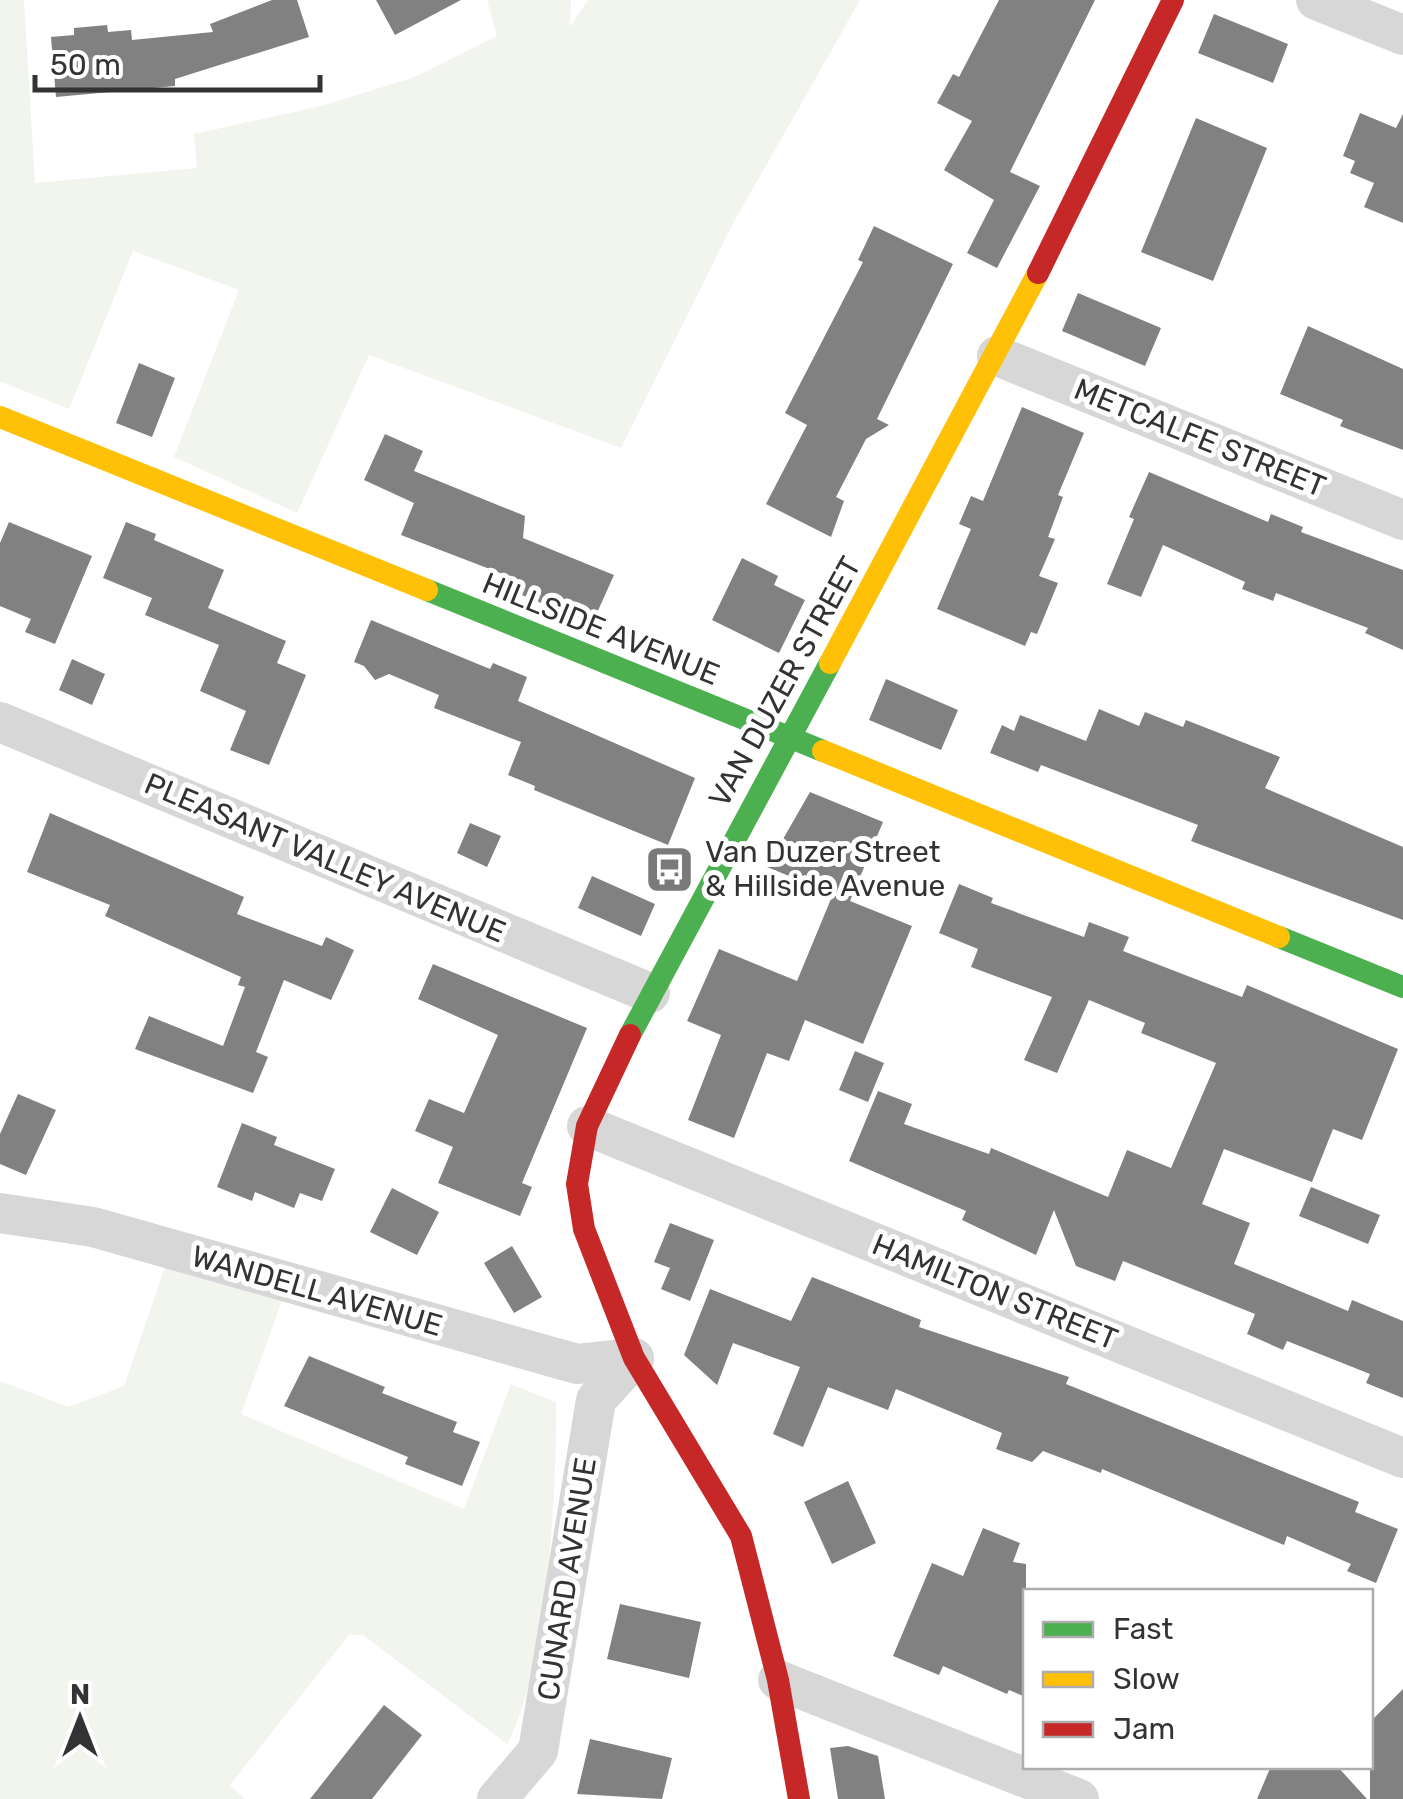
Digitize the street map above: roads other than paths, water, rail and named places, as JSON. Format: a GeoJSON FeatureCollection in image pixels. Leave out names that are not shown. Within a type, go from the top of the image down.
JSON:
{"type":"FeatureCollection","features":[{"type":"Feature","properties":{"kind":"main road","name":"VAN DUZER STREET"},"geometry":{"type":"LineString","coordinates":[[799,1799],[778,1680],[741,1536],[634,1358],[584,1228],[577,1184],[587,1126],[650,994],[997,356],[1173,0]]}},
{"type":"Feature","properties":{"kind":"main road","name":"HILLSIDE AVENUE"},"geometry":{"type":"LineString","coordinates":[[0,417],[1403,986]]}},
{"type":"Feature","properties":{"kind":"street"},"geometry":{"type":"LineString","coordinates":[[1316,0],[1403,35]]}},
{"type":"Feature","properties":{"kind":"street","name":"METCALFE STREET"},"geometry":{"type":"LineString","coordinates":[[997,356],[1403,520]]}},
{"type":"Feature","properties":{"kind":"street","name":"PLEASANT VALLEY AVENUE"},"geometry":{"type":"LineString","coordinates":[[0,722],[650,994]]}},
{"type":"Feature","properties":{"kind":"street","name":"HAMILTON STREET"},"geometry":{"type":"LineString","coordinates":[[587,1126],[1403,1458]]}},
{"type":"Feature","properties":{"kind":"street","name":"WANDELL AVENUE"},"geometry":{"type":"LineString","coordinates":[[0,1213],[93,1227],[577,1364],[634,1358]]}},
{"type":"Feature","properties":{"kind":"street","name":"CUNARD AVENUE"},"geometry":{"type":"LineString","coordinates":[[497,1799],[538,1751],[596,1400],[634,1358]]}},
{"type":"Feature","properties":{"kind":"street"},"geometry":{"type":"LineString","coordinates":[[778,1680],[1079,1799]]}},
{"type":"Feature","properties":{"kind":"place","name":"Van Duzer Street & Hillside Avenue"},"geometry":{"type":"Point","coordinates":[670,869]}}]}
